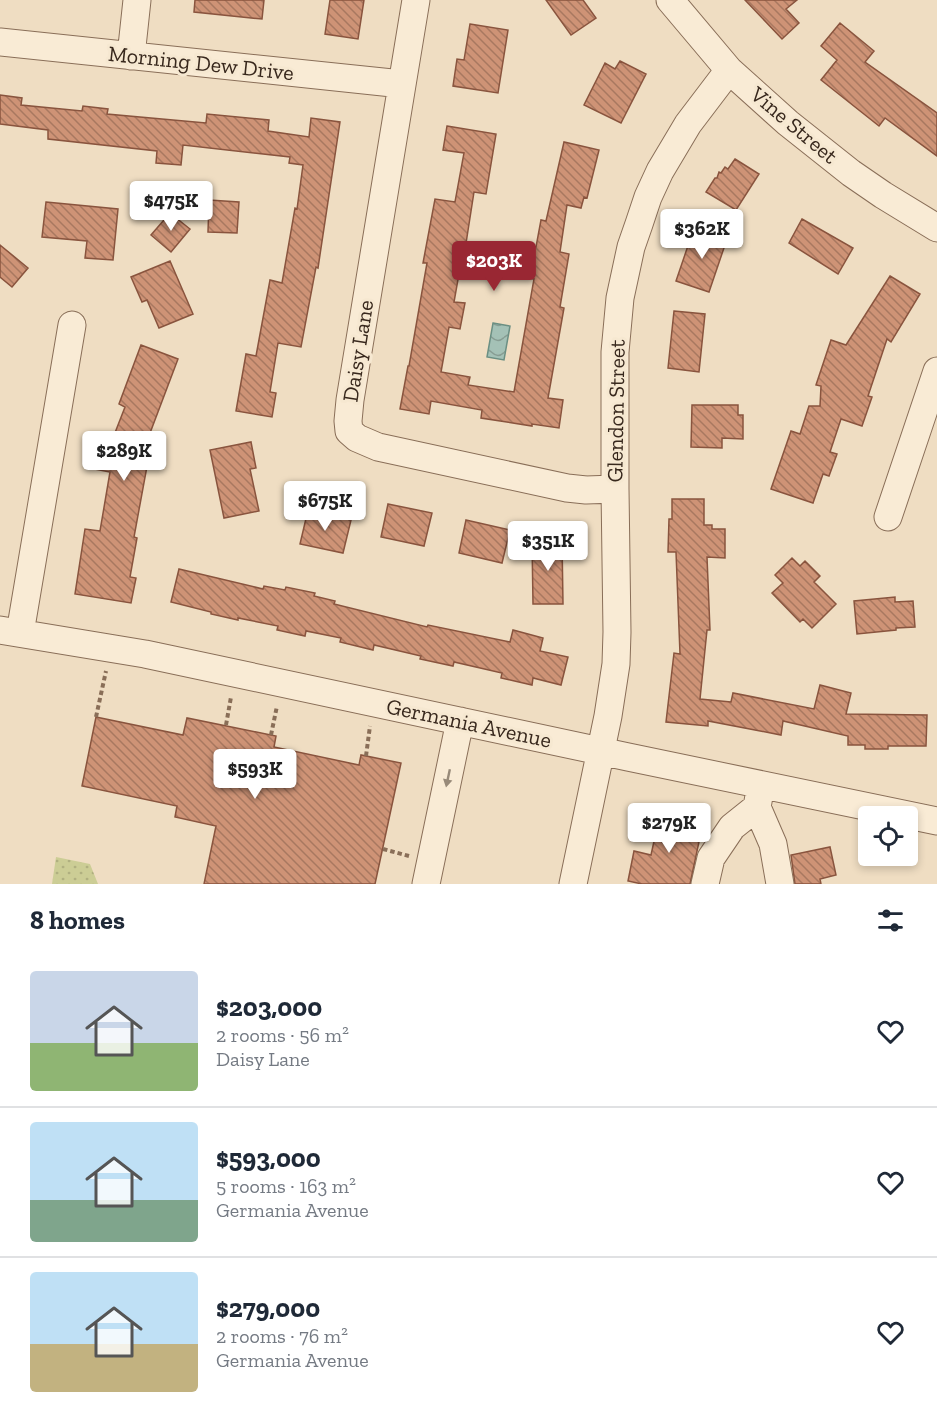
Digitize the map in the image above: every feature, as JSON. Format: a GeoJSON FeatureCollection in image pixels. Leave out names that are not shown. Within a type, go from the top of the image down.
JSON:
{"type":"FeatureCollection","features":[{"type":"Feature","properties":{"kind":"street"},"geometry":{"type":"LineString","coordinates":[[131,56],[136,0]]}},
{"type":"Feature","properties":{"kind":"street","name":"Daisy Lane"},"geometry":{"type":"LineString","coordinates":[[416,0],[348,411],[349,431],[357,438],[378,447],[567,488],[615,489]]}},
{"type":"Feature","properties":{"kind":"street","name":"Vine Street"},"geometry":{"type":"LineString","coordinates":[[670,0],[729,70],[788,123],[883,195],[937,228]]}},
{"type":"Feature","properties":{"kind":"street","name":"Morning Dew Drive"},"geometry":{"type":"LineString","coordinates":[[0,42],[402,84]]}},
{"type":"Feature","properties":{"kind":"street","name":"Glendon Street"},"geometry":{"type":"LineString","coordinates":[[573,884],[612,695],[617,649],[615,352],[620,298],[632,247],[648,197],[660,171],[692,117],[729,70]]}},
{"type":"Feature","properties":{"kind":"street"},"geometry":{"type":"LineString","coordinates":[[10,631],[72,325]]}},
{"type":"Feature","properties":{"kind":"street"},"geometry":{"type":"LineString","coordinates":[[888,517],[937,371]]}},
{"type":"Feature","properties":{"kind":"street","name":"Germania Avenue"},"geometry":{"type":"LineString","coordinates":[[10,631],[145,654],[601,751],[759,796],[937,822]]}},
{"type":"Feature","properties":{"kind":"street"},"geometry":{"type":"LineString","coordinates":[[426,884],[460,721]]}},
{"type":"Feature","properties":{"kind":"street"},"geometry":{"type":"LineString","coordinates":[[705,884],[711,858],[732,827],[759,796]]}},
{"type":"Feature","properties":{"kind":"street"},"geometry":{"type":"LineString","coordinates":[[759,796],[773,844],[780,884]]}},
{"type":"Feature","properties":{"kind":"path"},"geometry":{"type":"LineString","coordinates":[[96,717],[106,670]]}},
{"type":"Feature","properties":{"kind":"path"},"geometry":{"type":"LineString","coordinates":[[226,725],[231,696]]}},
{"type":"Feature","properties":{"kind":"path"},"geometry":{"type":"LineString","coordinates":[[271,735],[277,706]]}},
{"type":"Feature","properties":{"kind":"path"},"geometry":{"type":"LineString","coordinates":[[366,756],[370,725]]}},
{"type":"Feature","properties":{"kind":"path"},"geometry":{"type":"LineString","coordinates":[[382,849],[416,858]]}},
{"type":"Feature","properties":{"kind":"green space"},"geometry":{"type":"Polygon","coordinates":[[[56,857],[90,864],[98,884],[52,884],[56,857]]]}},
{"type":"Feature","properties":{"kind":"water"},"geometry":{"type":"Polygon","coordinates":[[[493,323],[510,326],[504,360],[487,357],[493,323]]]}},
{"type":"Feature","properties":{"kind":"building"},"geometry":{"type":"Polygon","coordinates":[[[195,0],[264,0],[262,19],[194,12],[195,0]]]}},
{"type":"Feature","properties":{"kind":"building"},"geometry":{"type":"Polygon","coordinates":[[[330,0],[364,0],[358,39],[325,34],[330,0]]]}},
{"type":"Feature","properties":{"kind":"building"},"geometry":{"type":"Polygon","coordinates":[[[546,0],[583,0],[596,18],[571,35],[546,0]]]}},
{"type":"Feature","properties":{"kind":"building"},"geometry":{"type":"Polygon","coordinates":[[[745,0],[797,0],[786,9],[799,23],[782,39],[745,0]]]}},
{"type":"Feature","properties":{"kind":"building"},"geometry":{"type":"Polygon","coordinates":[[[840,23],[874,51],[865,62],[937,113],[937,156],[885,118],[879,126],[821,80],[837,60],[821,46],[840,23]]]}},
{"type":"Feature","properties":{"kind":"building"},"geometry":{"type":"Polygon","coordinates":[[[470,24],[508,30],[498,93],[453,86],[457,59],[464,60],[470,24]]]}},
{"type":"Feature","properties":{"kind":"building"},"geometry":{"type":"Polygon","coordinates":[[[620,61],[646,74],[621,123],[584,105],[605,63],[615,69],[620,61]]]}},
{"type":"Feature","properties":{"kind":"building"},"geometry":{"type":"Polygon","coordinates":[[[0,95],[22,98],[21,105],[82,111],[83,106],[108,109],[107,114],[206,123],[207,114],[269,120],[268,131],[309,137],[311,118],[340,122],[318,268],[316,267],[301,347],[278,343],[270,392],[276,393],[272,417],[236,411],[246,354],[256,356],[270,280],[282,283],[295,208],[297,209],[303,165],[289,163],[290,157],[183,145],[181,165],[156,163],[157,151],[48,139],[48,130],[0,124],[0,95]]]}},
{"type":"Feature","properties":{"kind":"building"},"geometry":{"type":"Polygon","coordinates":[[[447,126],[496,134],[486,194],[474,192],[462,269],[460,268],[454,302],[465,303],[460,329],[449,327],[441,372],[470,377],[468,385],[514,392],[534,279],[518,277],[524,245],[536,247],[541,220],[546,221],[564,142],[599,150],[587,198],[584,197],[581,208],[567,205],[560,252],[569,254],[560,307],[564,308],[548,398],[563,400],[559,428],[481,418],[482,410],[431,401],[429,414],[400,409],[427,263],[423,263],[435,199],[455,202],[464,153],[443,150],[447,126]]]}},
{"type":"Feature","properties":{"kind":"building"},"geometry":{"type":"Polygon","coordinates":[[[735,159],[759,174],[736,210],[706,192],[719,172],[721,173],[725,167],[728,169],[735,159]]]}},
{"type":"Feature","properties":{"kind":"building"},"geometry":{"type":"Polygon","coordinates":[[[209,200],[239,202],[237,233],[208,232],[209,200]]]}},
{"type":"Feature","properties":{"kind":"building"},"geometry":{"type":"Polygon","coordinates":[[[46,202],[118,209],[113,260],[85,258],[87,241],[42,237],[46,202]]]}},
{"type":"Feature","properties":{"kind":"building"},"geometry":{"type":"Polygon","coordinates":[[[170,213],[190,229],[171,252],[151,235],[170,213]]]}},
{"type":"Feature","properties":{"kind":"building"},"geometry":{"type":"Polygon","coordinates":[[[802,219],[853,248],[838,274],[789,243],[802,219]]]}},
{"type":"Feature","properties":{"kind":"building"},"geometry":{"type":"Polygon","coordinates":[[[694,228],[727,239],[709,292],[676,281],[694,228]]]}},
{"type":"Feature","properties":{"kind":"building"},"geometry":{"type":"Polygon","coordinates":[[[0,245],[28,268],[12,287],[0,277],[0,245]]]}},
{"type":"Feature","properties":{"kind":"building"},"geometry":{"type":"Polygon","coordinates":[[[170,261],[193,314],[159,328],[147,300],[142,302],[131,277],[170,261]]]}},
{"type":"Feature","properties":{"kind":"building"},"geometry":{"type":"Polygon","coordinates":[[[890,276],[920,294],[891,342],[887,339],[868,396],[872,397],[862,426],[841,419],[830,452],[837,454],[829,476],[823,474],[813,503],[771,489],[791,431],[800,434],[809,406],[820,406],[821,386],[816,385],[831,340],[846,345],[890,276]]]}},
{"type":"Feature","properties":{"kind":"building"},"geometry":{"type":"Polygon","coordinates":[[[674,311],[705,314],[699,372],[668,368],[674,311]]]}},
{"type":"Feature","properties":{"kind":"building"},"geometry":{"type":"Polygon","coordinates":[[[141,345],[178,359],[144,449],[150,450],[134,537],[137,538],[130,577],[136,578],[131,603],[75,594],[85,529],[100,531],[110,472],[94,469],[99,441],[111,443],[125,407],[119,404],[141,345]]]}},
{"type":"Feature","properties":{"kind":"building"},"geometry":{"type":"Polygon","coordinates":[[[692,405],[738,405],[738,415],[743,415],[743,439],[722,438],[722,448],[691,447],[692,405]]]}},
{"type":"Feature","properties":{"kind":"building"},"geometry":{"type":"Polygon","coordinates":[[[251,442],[256,468],[250,469],[259,511],[224,518],[210,450],[251,442]]]}},
{"type":"Feature","properties":{"kind":"building"},"geometry":{"type":"Polygon","coordinates":[[[672,499],[704,499],[704,525],[712,525],[712,529],[725,529],[725,558],[707,557],[710,630],[707,630],[700,699],[731,702],[733,693],[814,709],[820,685],[851,693],[846,714],[927,715],[926,746],[888,746],[888,749],[865,749],[865,745],[848,745],[848,736],[783,721],[781,735],[708,721],[708,726],[666,722],[674,653],[680,654],[676,552],[668,552],[672,499]]]}},
{"type":"Feature","properties":{"kind":"building"},"geometry":{"type":"Polygon","coordinates":[[[388,504],[432,513],[424,546],[381,537],[388,504]]]}},
{"type":"Feature","properties":{"kind":"building"},"geometry":{"type":"Polygon","coordinates":[[[308,510],[351,520],[343,553],[300,544],[308,510]]]}},
{"type":"Feature","properties":{"kind":"building"},"geometry":{"type":"Polygon","coordinates":[[[466,520],[510,530],[502,563],[459,553],[466,520]]]}},
{"type":"Feature","properties":{"kind":"building"},"geometry":{"type":"Polygon","coordinates":[[[562,540],[563,604],[533,604],[532,541],[562,540]]]}},
{"type":"Feature","properties":{"kind":"building"},"geometry":{"type":"Polygon","coordinates":[[[792,558],[800,566],[805,561],[820,576],[814,582],[836,604],[812,628],[803,619],[800,622],[772,593],[783,583],[775,575],[792,558]]]}},
{"type":"Feature","properties":{"kind":"building"},"geometry":{"type":"Polygon","coordinates":[[[179,569],[263,589],[264,586],[285,590],[286,587],[315,593],[314,596],[335,601],[334,604],[427,627],[428,625],[510,642],[513,630],[543,638],[540,651],[568,657],[561,685],[533,678],[532,685],[501,678],[502,673],[454,662],[453,666],[420,659],[421,656],[374,645],[373,650],[340,642],[341,638],[306,631],[305,636],[277,630],[278,626],[211,614],[211,612],[171,602],[179,569]]]}},
{"type":"Feature","properties":{"kind":"building"},"geometry":{"type":"Polygon","coordinates":[[[895,597],[895,602],[913,601],[915,627],[857,634],[854,601],[895,597]]]}},
{"type":"Feature","properties":{"kind":"building"},"geometry":{"type":"Polygon","coordinates":[[[96,717],[183,735],[187,718],[276,736],[274,747],[359,765],[361,755],[401,763],[375,884],[204,884],[216,826],[175,817],[177,806],[82,786],[96,717]]]}},
{"type":"Feature","properties":{"kind":"building"},"geometry":{"type":"Polygon","coordinates":[[[660,814],[703,823],[690,884],[642,884],[628,881],[634,851],[651,855],[660,814]]]}},
{"type":"Feature","properties":{"kind":"building"},"geometry":{"type":"Polygon","coordinates":[[[830,847],[836,875],[820,879],[821,884],[795,884],[791,855],[830,847]]]}}]}
